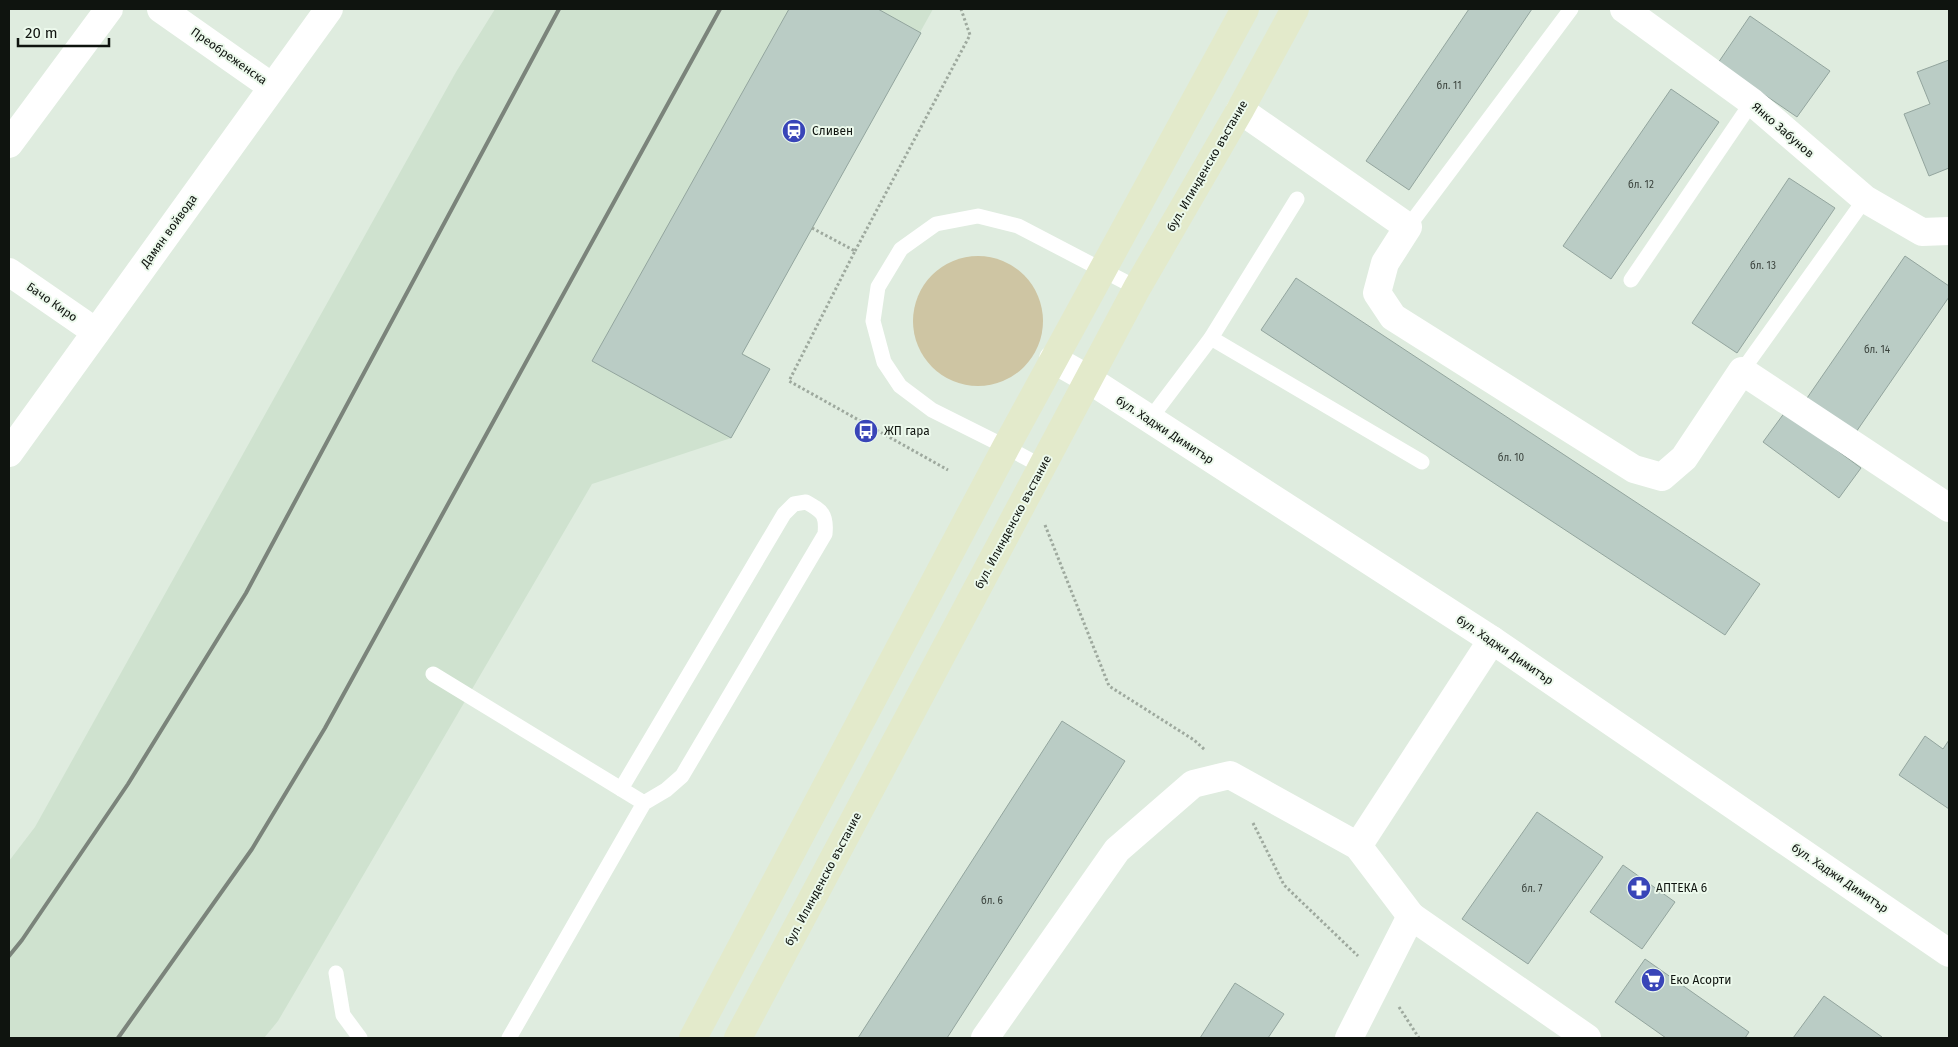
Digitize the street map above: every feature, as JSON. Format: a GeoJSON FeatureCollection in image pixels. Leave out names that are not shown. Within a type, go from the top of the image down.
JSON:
{"type":"FeatureCollection","features":[{"type":"Feature","properties":{"kind":"main road"},"geometry":{"type":"LineString","coordinates":[[693,1038],[1053,359],[1244,9]]}},
{"type":"Feature","properties":{"kind":"main road","name":"бул. Илинденско въстание"},"geometry":{"type":"LineString","coordinates":[[738,1038],[1043,468],[1137,288],[1240,110],[1295,9]]}},
{"type":"Feature","properties":{"kind":"street"},"geometry":{"type":"LineString","coordinates":[[9,144],[109,9]]}},
{"type":"Feature","properties":{"kind":"street","name":"Преобреженска"},"geometry":{"type":"LineString","coordinates":[[161,9],[272,87]]}},
{"type":"Feature","properties":{"kind":"street","name":"Дамян войвода"},"geometry":{"type":"LineString","coordinates":[[9,453],[329,9]]}},
{"type":"Feature","properties":{"kind":"street","name":"Янко Забунов"},"geometry":{"type":"LineString","coordinates":[[1624,9],[1752,102],[1866,199],[1922,232],[1949,231]]}},
{"type":"Feature","properties":{"kind":"street"},"geometry":{"type":"LineString","coordinates":[[1240,110],[1408,227],[1385,263],[1377,293],[1393,317],[1634,469],[1662,476],[1684,458],[1742,371],[1949,508]]}},
{"type":"Feature","properties":{"kind":"street","name":"Бачо Киро"},"geometry":{"type":"LineString","coordinates":[[9,272],[96,332]]}},
{"type":"Feature","properties":{"kind":"street","name":"бул. Хаджи Димитър"},"geometry":{"type":"LineString","coordinates":[[1053,359],[1150,419],[1492,640],[1949,953]]}},
{"type":"Feature","properties":{"kind":"street"},"geometry":{"type":"LineString","coordinates":[[1358,846],[1492,640]]}},
{"type":"Feature","properties":{"kind":"street"},"geometry":{"type":"LineString","coordinates":[[985,1038],[1117,850],[1193,784],[1230,775],[1358,846],[1411,916],[1587,1038]]}},
{"type":"Feature","properties":{"kind":"street"},"geometry":{"type":"LineString","coordinates":[[1349,1038],[1411,916]]}},
{"type":"Feature","properties":{"kind":"lane"},"geometry":{"type":"LineString","coordinates":[[1408,227],[1570,9]]}},
{"type":"Feature","properties":{"kind":"lane"},"geometry":{"type":"LineString","coordinates":[[1631,280],[1752,102]]}},
{"type":"Feature","properties":{"kind":"lane"},"geometry":{"type":"LineString","coordinates":[[1150,419],[1211,338],[1297,199]]}},
{"type":"Feature","properties":{"kind":"lane"},"geometry":{"type":"LineString","coordinates":[[1742,371],[1866,199]]}},
{"type":"Feature","properties":{"kind":"lane"},"geometry":{"type":"LineString","coordinates":[[1043,468],[932,410],[900,386],[884,362],[873,321],[878,287],[901,249],[936,224],[978,216],[1018,226],[1137,288]]}},
{"type":"Feature","properties":{"kind":"lane"},"geometry":{"type":"LineString","coordinates":[[1211,338],[1422,462]]}},
{"type":"Feature","properties":{"kind":"lane"},"geometry":{"type":"LineString","coordinates":[[509,1038],[644,803],[666,790],[682,776],[825,534],[826,521],[820,509],[806,502],[794,504],[784,514],[621,790]]}},
{"type":"Feature","properties":{"kind":"lane"},"geometry":{"type":"LineString","coordinates":[[433,674],[644,803]]}},
{"type":"Feature","properties":{"kind":"lane"},"geometry":{"type":"LineString","coordinates":[[336,973],[343,1015],[360,1038]]}},
{"type":"Feature","properties":{"kind":"path"},"geometry":{"type":"LineString","coordinates":[[948,470],[789,381],[855,251],[970,35],[961,9]]}},
{"type":"Feature","properties":{"kind":"path"},"geometry":{"type":"LineString","coordinates":[[812,228],[855,251]]}},
{"type":"Feature","properties":{"kind":"shaded area"},"geometry":{"type":"Polygon","coordinates":[[[495,9],[933,9],[742,353],[770,369],[731,438],[592,484],[278,1021],[264,1038],[9,1038],[9,861],[35,827],[456,72],[495,9]]]}},
{"type":"Feature","properties":{"kind":"shaded area"},"geometry":{"type":"Polygon","coordinates":[[[978,256],[991,257],[1003,261],[1024,275],[1038,296],[1042,308],[1042,334],[1038,346],[1024,367],[1003,381],[991,385],[978,386],[965,385],[953,381],[932,367],[918,346],[914,334],[913,321],[914,308],[918,296],[932,275],[953,261],[965,257],[978,256]]]}},
{"type":"Feature","properties":{"kind":"building","name":"Сливен"},"geometry":{"type":"Polygon","coordinates":[[[789,9],[878,9],[921,33],[742,354],[770,369],[731,438],[592,361],[789,9]]]}},
{"type":"Feature","properties":{"kind":"building"},"geometry":{"type":"Polygon","coordinates":[[[1469,9],[1532,9],[1409,190],[1366,161],[1469,9]]]}},
{"type":"Feature","properties":{"kind":"building"},"geometry":{"type":"Polygon","coordinates":[[[1750,16],[1830,71],[1797,117],[1718,63],[1750,16]]]}},
{"type":"Feature","properties":{"kind":"building"},"geometry":{"type":"Polygon","coordinates":[[[1949,60],[1949,168],[1929,176],[1904,114],[1930,104],[1917,72],[1949,60]]]}},
{"type":"Feature","properties":{"kind":"building"},"geometry":{"type":"Polygon","coordinates":[[[1671,89],[1719,122],[1611,279],[1563,246],[1671,89]]]}},
{"type":"Feature","properties":{"kind":"building"},"geometry":{"type":"Polygon","coordinates":[[[1789,178],[1835,208],[1737,353],[1692,323],[1789,178]]]}},
{"type":"Feature","properties":{"kind":"building"},"geometry":{"type":"Polygon","coordinates":[[[1905,256],[1949,286],[1949,297],[1854,435],[1805,401],[1905,256]]]}},
{"type":"Feature","properties":{"kind":"building"},"geometry":{"type":"Polygon","coordinates":[[[1296,278],[1760,584],[1725,635],[1261,330],[1296,278]]]}},
{"type":"Feature","properties":{"kind":"building"},"geometry":{"type":"Polygon","coordinates":[[[1785,412],[1861,468],[1839,498],[1763,442],[1785,412]]]}},
{"type":"Feature","properties":{"kind":"building"},"geometry":{"type":"Polygon","coordinates":[[[1062,721],[1125,761],[947,1038],[858,1038],[1062,721]]]}},
{"type":"Feature","properties":{"kind":"building"},"geometry":{"type":"Polygon","coordinates":[[[1925,736],[1943,749],[1949,740],[1949,809],[1899,775],[1925,736]]]}},
{"type":"Feature","properties":{"kind":"building"},"geometry":{"type":"Polygon","coordinates":[[[1537,812],[1603,857],[1528,964],[1462,919],[1537,812]]]}},
{"type":"Feature","properties":{"kind":"building"},"geometry":{"type":"Polygon","coordinates":[[[1623,865],[1675,902],[1642,949],[1590,912],[1623,865]]]}},
{"type":"Feature","properties":{"kind":"building","name":"Еко Асорти"},"geometry":{"type":"Polygon","coordinates":[[[1645,959],[1749,1032],[1745,1038],[1666,1038],[1615,1002],[1645,959]]]}},
{"type":"Feature","properties":{"kind":"building"},"geometry":{"type":"Polygon","coordinates":[[[1235,983],[1284,1014],[1268,1038],[1200,1038],[1235,983]]]}},
{"type":"Feature","properties":{"kind":"building"},"geometry":{"type":"Polygon","coordinates":[[[1824,996],[1882,1037],[1882,1038],[1793,1038],[1824,996]]]}},
{"type":"Feature","properties":{"kind":"railway"},"geometry":{"type":"LineString","coordinates":[[9,956],[22,940],[128,784],[246,593],[559,9]]}},
{"type":"Feature","properties":{"kind":"railway"},"geometry":{"type":"LineString","coordinates":[[118,1038],[252,849],[325,728],[720,9]]}},
{"type":"Feature","properties":{"kind":"place","name":"Сливен"},"geometry":{"type":"Point","coordinates":[794,131]}},
{"type":"Feature","properties":{"kind":"place","name":"ЖП гара"},"geometry":{"type":"Point","coordinates":[866,431]}},
{"type":"Feature","properties":{"kind":"place","name":"АПТЕКА 6"},"geometry":{"type":"Point","coordinates":[1639,888]}},
{"type":"Feature","properties":{"kind":"place","name":"Еко Асорти"},"geometry":{"type":"Point","coordinates":[1653,980]}}]}
